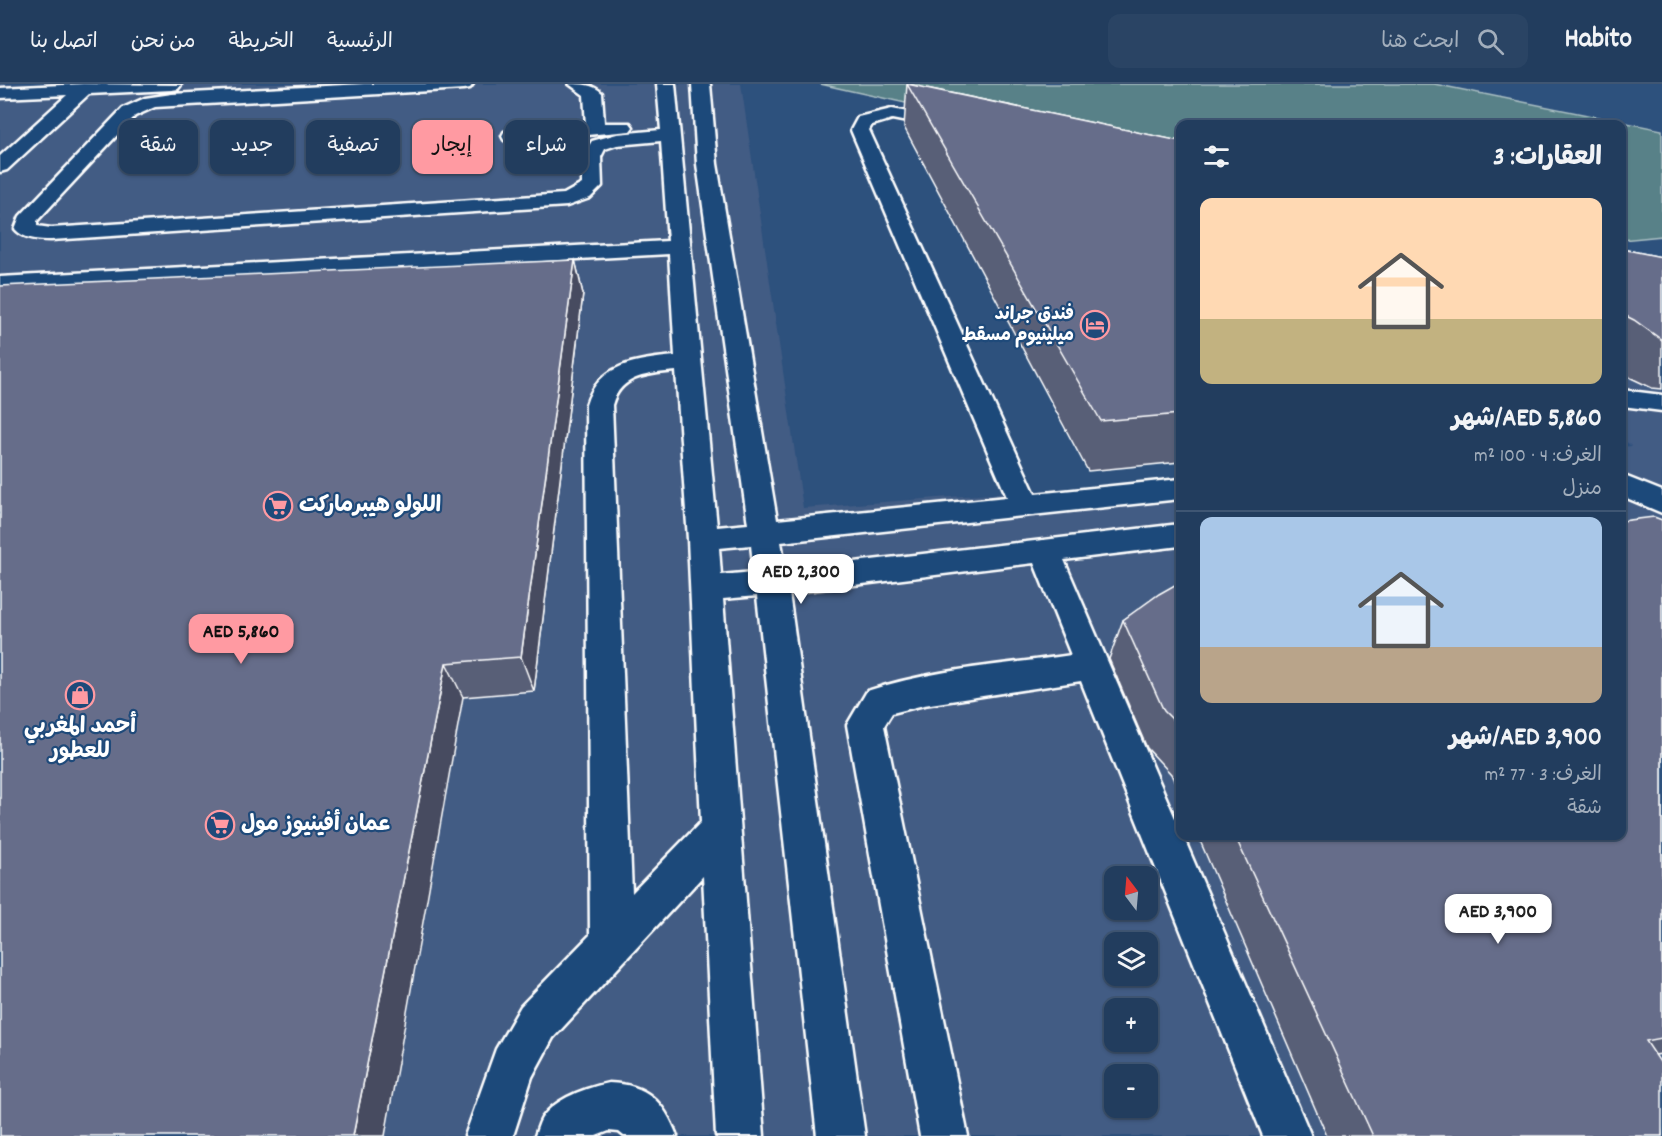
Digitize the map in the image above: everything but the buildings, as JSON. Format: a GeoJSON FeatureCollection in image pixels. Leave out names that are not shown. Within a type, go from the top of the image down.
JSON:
{"type":"FeatureCollection","features":[{"type":"Feature","properties":{"kind":"street"},"geometry":{"type":"LineString","coordinates":[[0,93],[183,84]]}},
{"type":"Feature","properties":{"kind":"street"},"geometry":{"type":"LineString","coordinates":[[464,84],[374,86],[172,99],[142,105],[129,112],[27,220],[26,229],[40,234],[51,234],[497,205],[576,197],[592,186],[592,152],[597,145],[671,129]]}},
{"type":"Feature","properties":{"kind":"street"},"geometry":{"type":"LineString","coordinates":[[578,84],[593,93],[595,129]]}},
{"type":"Feature","properties":{"kind":"street"},"geometry":{"type":"LineString","coordinates":[[701,84],[707,164],[772,583],[842,1136]]}},
{"type":"Feature","properties":{"kind":"street"},"geometry":{"type":"LineString","coordinates":[[664,86],[671,129],[703,539],[740,1136]]}},
{"type":"Feature","properties":{"kind":"street"},"geometry":{"type":"LineString","coordinates":[[0,166],[84,89]]}},
{"type":"Feature","properties":{"kind":"street"},"geometry":{"type":"LineString","coordinates":[[0,104],[4,106],[0,112]]}},
{"type":"Feature","properties":{"kind":"street"},"geometry":{"type":"LineString","coordinates":[[972,130],[892,114],[864,121],[860,130],[1025,504]]}},
{"type":"Feature","properties":{"kind":"street"},"geometry":{"type":"LineString","coordinates":[[588,130],[671,129]]}},
{"type":"Feature","properties":{"kind":"street"},"geometry":{"type":"LineString","coordinates":[[0,284],[680,247]]}},
{"type":"Feature","properties":{"kind":"street"},"geometry":{"type":"LineString","coordinates":[[612,943],[599,405],[605,387],[615,379],[642,369],[690,362]]}},
{"type":"Feature","properties":{"kind":"street"},"geometry":{"type":"LineString","coordinates":[[1626,398],[1662,403]]}},
{"type":"Feature","properties":{"kind":"street"},"geometry":{"type":"LineString","coordinates":[[1626,487],[1662,503]]}},
{"type":"Feature","properties":{"kind":"street"},"geometry":{"type":"LineString","coordinates":[[703,539],[1176,489]]}},
{"type":"Feature","properties":{"kind":"street"},"geometry":{"type":"LineString","coordinates":[[706,588],[772,583],[1176,535]]}},
{"type":"Feature","properties":{"kind":"street"},"geometry":{"type":"LineString","coordinates":[[1045,551],[1287,1136]]}},
{"type":"Feature","properties":{"kind":"street"},"geometry":{"type":"LineString","coordinates":[[944,1136],[865,725],[879,702],[924,691],[1092,666]]}},
{"type":"Feature","properties":{"kind":"street"},"geometry":{"type":"LineString","coordinates":[[489,1136],[513,1066],[537,1022],[720,830]]}},
{"type":"Feature","properties":{"kind":"street"},"geometry":{"type":"LineString","coordinates":[[559,1136],[570,1123],[592,1110],[616,1107],[637,1113],[646,1122],[653,1136]]}},
{"type":"Feature","properties":{"kind":"shaded area"},"geometry":{"type":"Polygon","coordinates":[[[0,84],[741,84],[803,508],[1176,480],[1176,840],[1626,840],[1626,447],[1631,446],[1626,442],[1626,273],[1662,280],[1662,1136],[0,1136],[0,84]]]}},
{"type":"Feature","properties":{"kind":"green space"},"geometry":{"type":"Polygon","coordinates":[[[820,84],[1434,84],[1612,120],[1176,120],[1176,163],[820,84]]]}},
{"type":"Feature","properties":{"kind":"green space"},"geometry":{"type":"Polygon","coordinates":[[[1626,123],[1662,130],[1662,236],[1626,240],[1626,123]]]}},
{"type":"Feature","properties":{"kind":"place","name":"فندق جراند ميلينيوم مسقط"},"geometry":{"type":"Point","coordinates":[1095,325]}},
{"type":"Feature","properties":{"kind":"place","name":"اللولو هيبرماركت"},"geometry":{"type":"Point","coordinates":[278,506]}},
{"type":"Feature","properties":{"kind":"place","name":"أحمد المغربي للعطور"},"geometry":{"type":"Point","coordinates":[80,695]}},
{"type":"Feature","properties":{"kind":"place","name":"عمان أفينيوز مول"},"geometry":{"type":"Point","coordinates":[220,825]}}]}
